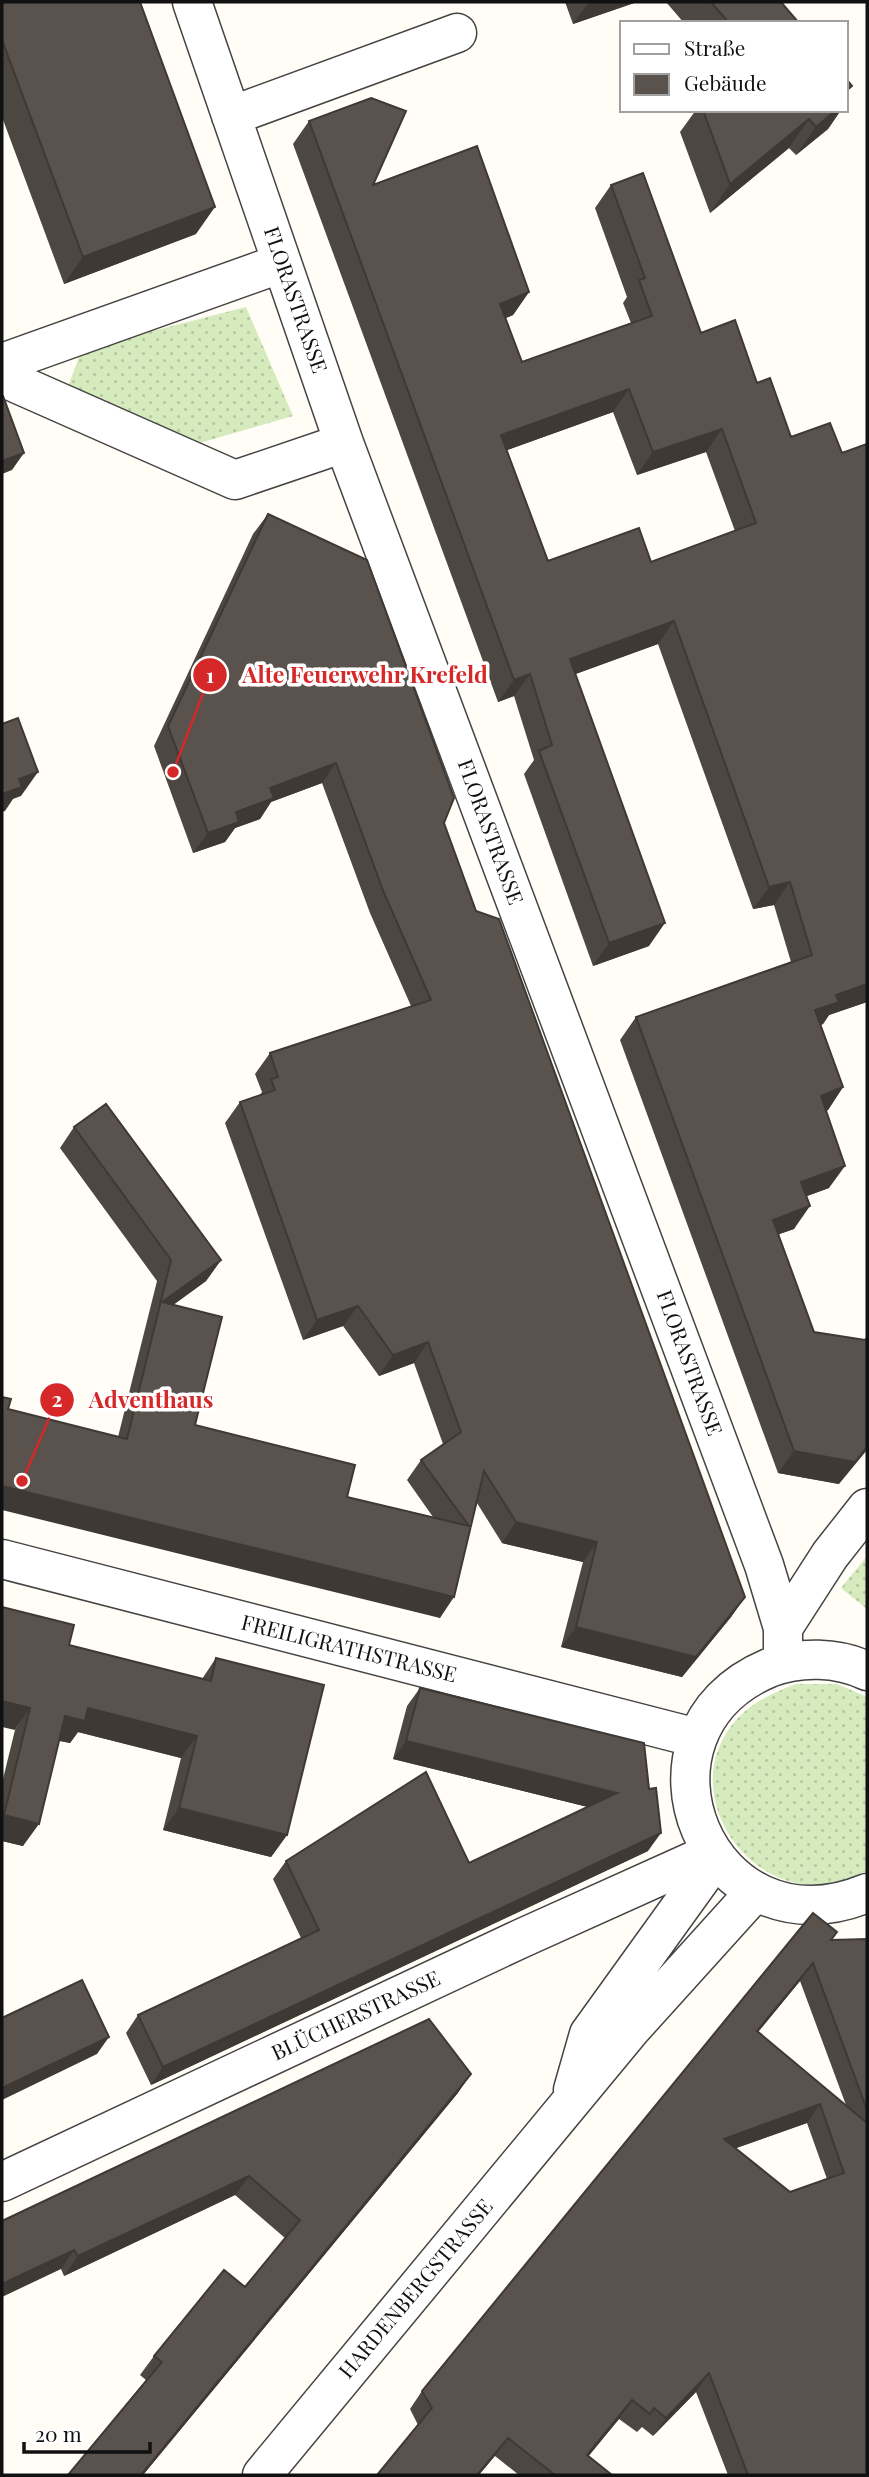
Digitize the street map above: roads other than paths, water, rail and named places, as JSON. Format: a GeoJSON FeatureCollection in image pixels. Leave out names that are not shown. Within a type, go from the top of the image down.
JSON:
{"type":"FeatureCollection","features":[{"type":"Feature","properties":{"kind":"street","name":"FLORASTRASSE"},"geometry":{"type":"LineString","coordinates":[[192,2],[345,443],[764,1565],[783,1645]]}},
{"type":"Feature","properties":{"kind":"street"},"geometry":{"type":"LineString","coordinates":[[231,116],[457,33]]}},
{"type":"Feature","properties":{"kind":"street"},"geometry":{"type":"LineString","coordinates":[[3,364],[282,263]]}},
{"type":"Feature","properties":{"kind":"street"},"geometry":{"type":"LineString","coordinates":[[3,364],[235,480],[345,443]]}},
{"type":"Feature","properties":{"kind":"street"},"geometry":{"type":"LineString","coordinates":[[867,1508],[822,1565],[783,1645],[717,1704],[697,1738],[689,1777],[694,1817],[713,1856],[734,1878],[755,1892],[784,1903],[815,1906],[846,1902],[867,1894]]}},
{"type":"Feature","properties":{"kind":"street","name":"FREILIGRATHSTRASSE"},"geometry":{"type":"LineString","coordinates":[[2,1559],[697,1738]]}},
{"type":"Feature","properties":{"kind":"street"},"geometry":{"type":"LineString","coordinates":[[783,1645],[867,1671]]}},
{"type":"Feature","properties":{"kind":"street","name":"HARDENBERGSTRASSE"},"geometry":{"type":"LineString","coordinates":[[570,2103],[589,2034],[713,1856]]}},
{"type":"Feature","properties":{"kind":"street","name":"BLÜCHERSTRASSE"},"geometry":{"type":"LineString","coordinates":[[2,2182],[520,1938],[713,1856]]}},
{"type":"Feature","properties":{"kind":"street","name":"HARDENBERGSTRASSE"},"geometry":{"type":"LineString","coordinates":[[262,2475],[632,2028],[755,1892]]}},
{"type":"Feature","properties":{"kind":"place","name":"Alte Feuerwehr Krefeld"},"geometry":{"type":"Point","coordinates":[173,772]}},
{"type":"Feature","properties":{"kind":"place","name":"Adventhaus"},"geometry":{"type":"Point","coordinates":[22,1481]}}]}
